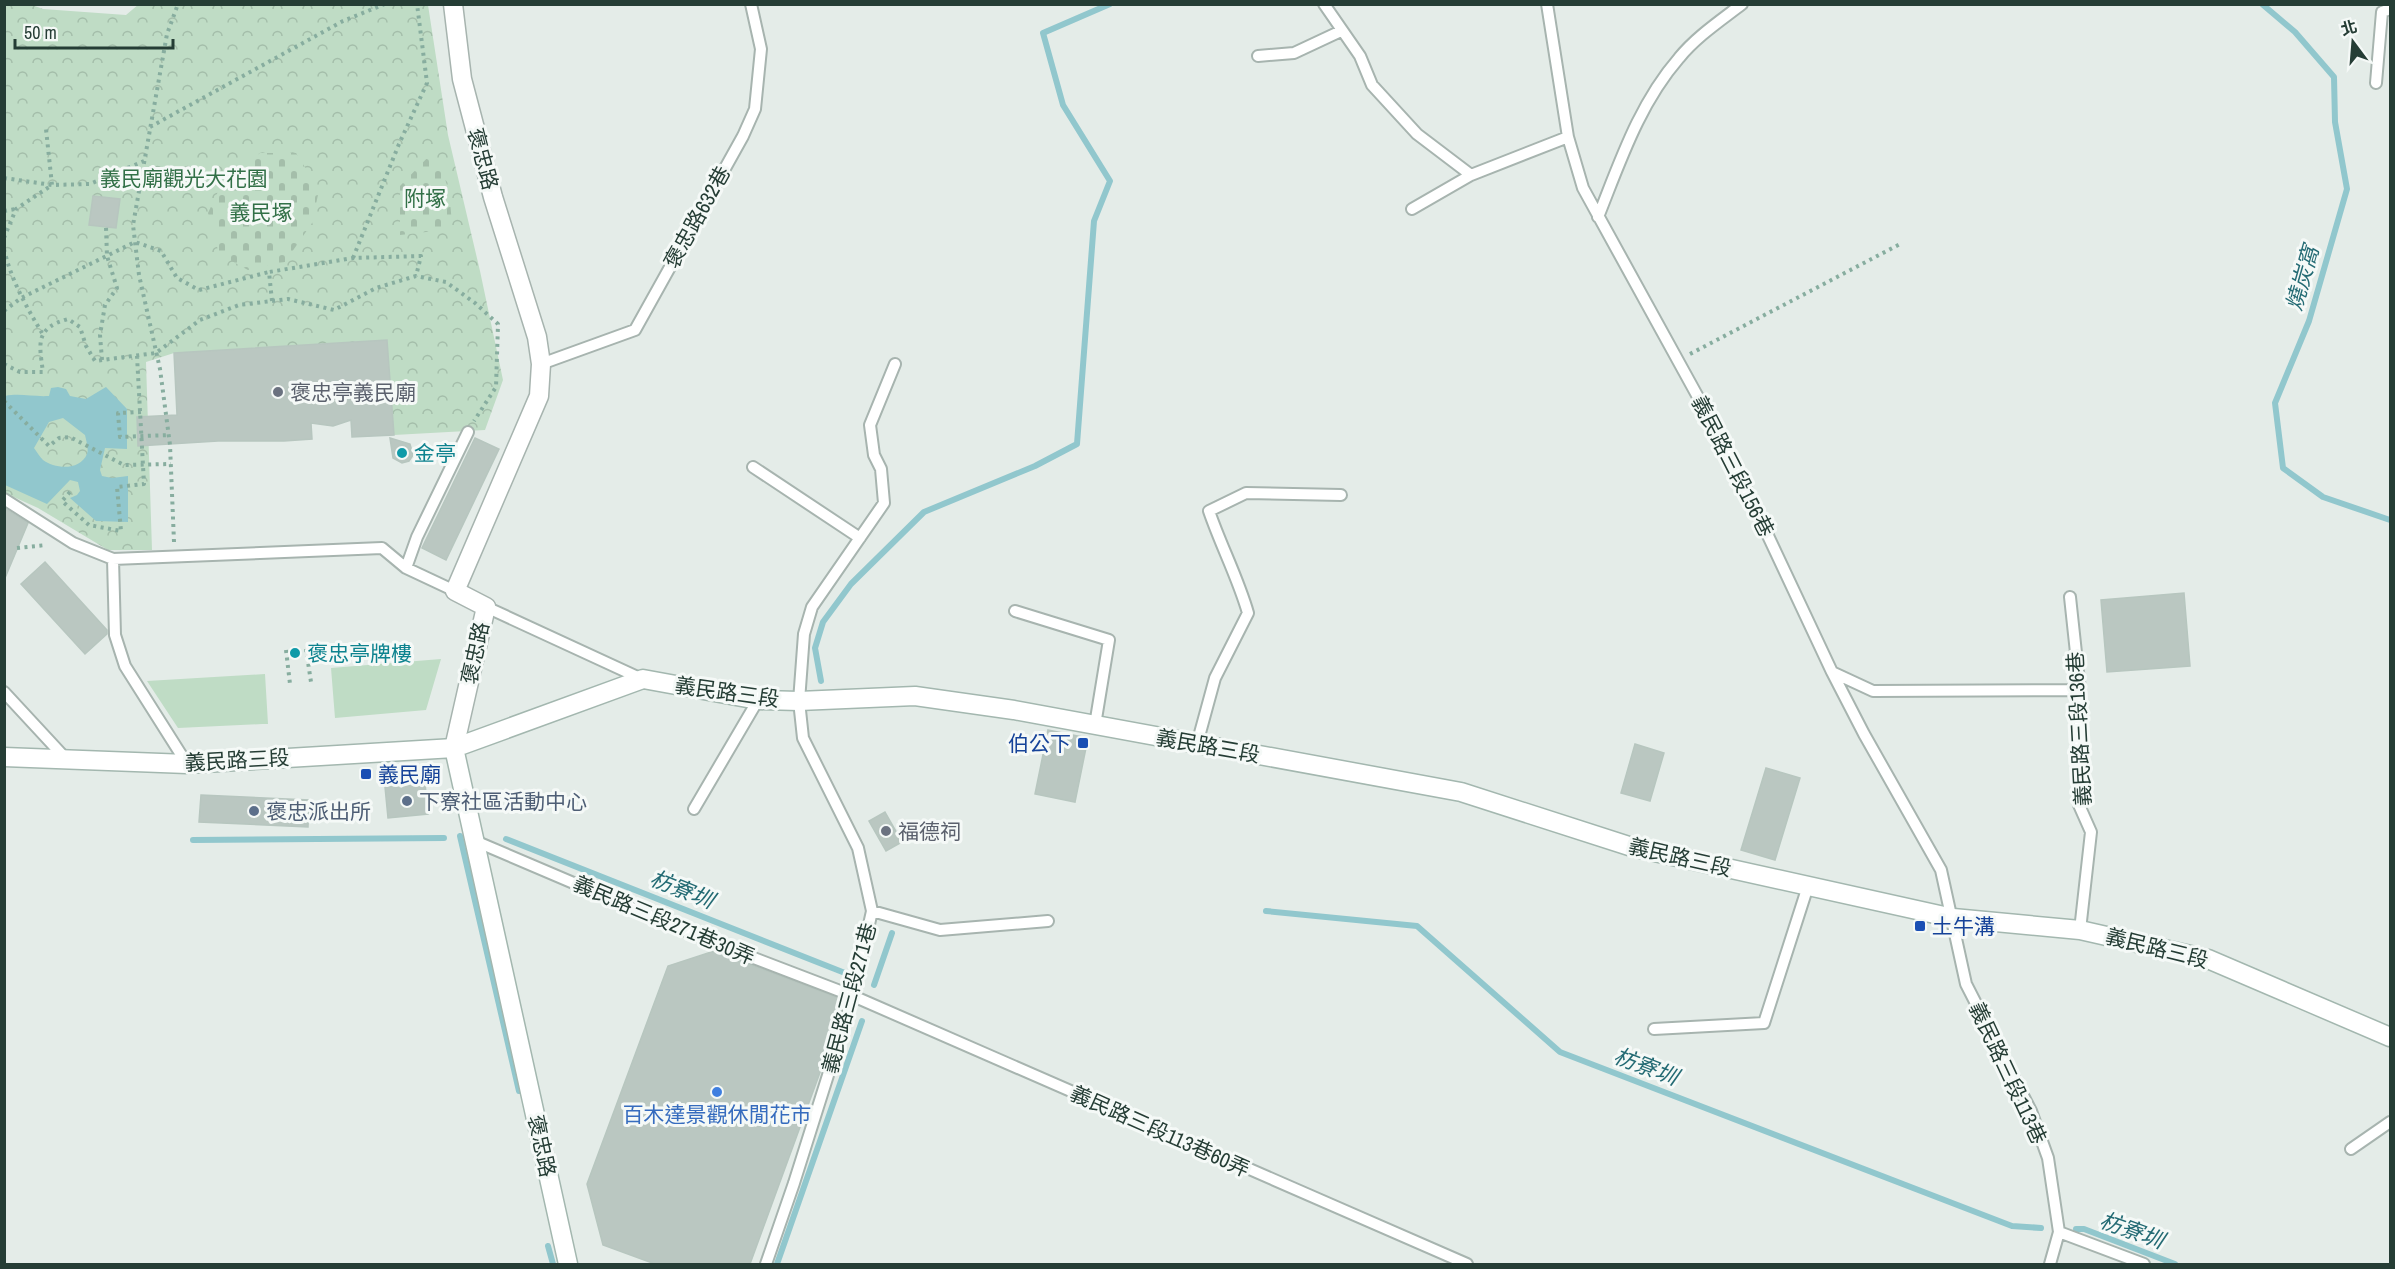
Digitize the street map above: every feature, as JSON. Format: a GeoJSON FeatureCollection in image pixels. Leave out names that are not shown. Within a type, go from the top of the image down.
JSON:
{"type":"FeatureCollection","features":[{"type":"Feature","properties":{"kind":"street","name":"褒忠路"},"geometry":{"type":"LineString","coordinates":[[453,4],[462,79],[493,197],[537,338],[541,364],[538,396],[455,591],[486,607],[454,748],[568,1264]]}},
{"type":"Feature","properties":{"kind":"street","name":"義民路三段"},"geometry":{"type":"LineString","coordinates":[[4,757],[187,764],[454,748],[643,679],[758,700],[799,701],[915,696],[1095,725],[1461,792],[1632,847],[1953,918],[2080,930],[2208,959],[2391,1037]]}},
{"type":"Feature","properties":{"kind":"lane","name":"褒忠路632巷"},"geometry":{"type":"LineString","coordinates":[[541,364],[635,330],[742,136],[754,109],[760,49],[751,4]]}},
{"type":"Feature","properties":{"kind":"lane"},"geometry":{"type":"LineString","coordinates":[[1324,4],[1360,56],[1372,85],[1418,134],[1471,175]]}},
{"type":"Feature","properties":{"kind":"lane","name":"義民路三段156巷"},"geometry":{"type":"LineString","coordinates":[[1547,4],[1568,137],[1583,188],[1731,457],[1832,672],[1864,734],[1941,870],[1953,918]]}},
{"type":"Feature","properties":{"kind":"lane"},"geometry":{"type":"LineString","coordinates":[[1598,217],[1642,110],[1679,58],[1742,4]]}},
{"type":"Feature","properties":{"kind":"lane"},"geometry":{"type":"LineString","coordinates":[[2376,83],[2382,12],[2391,9]]}},
{"type":"Feature","properties":{"kind":"lane"},"geometry":{"type":"LineString","coordinates":[[1258,56],[1294,53],[1341,31]]}},
{"type":"Feature","properties":{"kind":"lane"},"geometry":{"type":"LineString","coordinates":[[1412,209],[1471,175],[1568,137]]}},
{"type":"Feature","properties":{"kind":"lane","name":"義民路三段271巷"},"geometry":{"type":"LineString","coordinates":[[766,1264],[853,996],[872,911],[858,848],[803,738],[799,701],[807,619],[812,607],[884,503],[881,469],[874,454],[870,425],[895,364]]}},
{"type":"Feature","properties":{"kind":"lane"},"geometry":{"type":"LineString","coordinates":[[406,568],[417,537],[468,432]]}},
{"type":"Feature","properties":{"kind":"lane"},"geometry":{"type":"LineString","coordinates":[[753,467],[860,537]]}},
{"type":"Feature","properties":{"kind":"lane"},"geometry":{"type":"LineString","coordinates":[[1197,744],[1215,678],[1248,613],[1240,584],[1224,553],[1209,512],[1246,493],[1341,495]]}},
{"type":"Feature","properties":{"kind":"lane"},"geometry":{"type":"LineString","coordinates":[[4,499],[73,543],[113,559],[382,548],[406,568],[455,591]]}},
{"type":"Feature","properties":{"kind":"lane"},"geometry":{"type":"LineString","coordinates":[[113,559],[115,635],[125,666],[187,764]]}},
{"type":"Feature","properties":{"kind":"lane","name":"義民路三段136巷"},"geometry":{"type":"LineString","coordinates":[[2070,597],[2080,690],[2079,805],[2091,832],[2080,930]]}},
{"type":"Feature","properties":{"kind":"lane"},"geometry":{"type":"LineString","coordinates":[[486,607],[643,679]]}},
{"type":"Feature","properties":{"kind":"lane"},"geometry":{"type":"LineString","coordinates":[[1015,611],[1109,640],[1095,725]]}},
{"type":"Feature","properties":{"kind":"lane"},"geometry":{"type":"LineString","coordinates":[[1832,672],[1873,691],[2080,690]]}},
{"type":"Feature","properties":{"kind":"lane"},"geometry":{"type":"LineString","coordinates":[[4,692],[67,760]]}},
{"type":"Feature","properties":{"kind":"lane"},"geometry":{"type":"LineString","coordinates":[[694,809],[758,700]]}},
{"type":"Feature","properties":{"kind":"lane","name":"義民路三段271巷30弄"},"geometry":{"type":"LineString","coordinates":[[475,841],[712,942],[853,996]]}},
{"type":"Feature","properties":{"kind":"lane"},"geometry":{"type":"LineString","coordinates":[[1654,1029],[1764,1023],[1808,886]]}},
{"type":"Feature","properties":{"kind":"lane"},"geometry":{"type":"LineString","coordinates":[[872,911],[940,930],[1048,921]]}},
{"type":"Feature","properties":{"kind":"lane","name":"義民路三段113巷"},"geometry":{"type":"LineString","coordinates":[[1953,918],[1966,984],[2031,1111],[2048,1158],[2059,1232],[2050,1264]]}},
{"type":"Feature","properties":{"kind":"lane","name":"義民路三段113巷60弄"},"geometry":{"type":"LineString","coordinates":[[853,996],[1467,1264]]}},
{"type":"Feature","properties":{"kind":"lane"},"geometry":{"type":"LineString","coordinates":[[2352,1149],[2391,1122]]}},
{"type":"Feature","properties":{"kind":"lane"},"geometry":{"type":"LineString","coordinates":[[2059,1232],[2144,1264]]}},
{"type":"Feature","properties":{"kind":"path"},"geometry":{"type":"LineString","coordinates":[[174,558],[169,435],[156,353],[139,275],[133,225],[167,34],[178,4]]}},
{"type":"Feature","properties":{"kind":"path"},"geometry":{"type":"LineString","coordinates":[[149,128],[343,21],[385,4]]}},
{"type":"Feature","properties":{"kind":"path"},"geometry":{"type":"LineString","coordinates":[[353,258],[399,144],[427,83],[417,4]]}},
{"type":"Feature","properties":{"kind":"path"},"geometry":{"type":"LineString","coordinates":[[46,129],[52,184]]}},
{"type":"Feature","properties":{"kind":"path"},"geometry":{"type":"LineString","coordinates":[[4,178],[52,184],[90,184],[145,161]]}},
{"type":"Feature","properties":{"kind":"path"},"geometry":{"type":"LineString","coordinates":[[4,211],[16,209],[52,184]]}},
{"type":"Feature","properties":{"kind":"path"},"geometry":{"type":"LineString","coordinates":[[4,238],[16,209]]}},
{"type":"Feature","properties":{"kind":"path"},"geometry":{"type":"LineString","coordinates":[[102,360],[100,335],[105,305],[117,288],[107,256],[106,227]]}},
{"type":"Feature","properties":{"kind":"path"},"geometry":{"type":"LineString","coordinates":[[4,312],[21,298],[135,242],[161,251],[177,278],[199,290],[269,272],[353,258],[422,256],[416,276]]}},
{"type":"Feature","properties":{"kind":"path"},"geometry":{"type":"LineString","coordinates":[[1679,360],[1902,243]]}},
{"type":"Feature","properties":{"kind":"path"},"geometry":{"type":"LineString","coordinates":[[4,249],[7,264],[21,298],[42,333],[40,350],[43,372],[20,372],[4,364]]}},
{"type":"Feature","properties":{"kind":"path"},"geometry":{"type":"LineString","coordinates":[[269,272],[272,301]]}},
{"type":"Feature","properties":{"kind":"path"},"geometry":{"type":"LineString","coordinates":[[42,333],[51,324],[68,319],[80,327],[94,361],[137,356],[156,353],[200,320],[239,305],[288,299],[334,310],[376,288],[416,276],[446,282],[475,303],[498,324],[496,387],[468,432]]}},
{"type":"Feature","properties":{"kind":"path"},"geometry":{"type":"LineString","coordinates":[[70,492],[62,501],[89,525],[121,531],[117,486],[144,484],[137,356]]}},
{"type":"Feature","properties":{"kind":"path"},"geometry":{"type":"LineString","coordinates":[[4,401],[49,446],[59,438],[70,437],[124,465],[171,464]]}},
{"type":"Feature","properties":{"kind":"path"},"geometry":{"type":"LineString","coordinates":[[141,412],[118,413],[120,437],[169,435]]}},
{"type":"Feature","properties":{"kind":"path"},"geometry":{"type":"LineString","coordinates":[[306,649],[311,682]]}},
{"type":"Feature","properties":{"kind":"path"},"geometry":{"type":"LineString","coordinates":[[286,650],[290,684]]}},
{"type":"Feature","properties":{"kind":"green space","name":"義民廟觀光大花園"},"geometry":{"type":"Polygon","coordinates":[[[139,4],[428,5],[448,135],[503,380],[485,430],[394,435],[387,340],[174,353],[146,362],[152,550],[108,550],[38,508],[5,493],[5,5],[32,5],[43,9],[126,15],[139,4]]]}},
{"type":"Feature","properties":{"kind":"green space","name":"附塚"},"geometry":{"type":"Polygon","coordinates":[[[433,152],[448,189],[452,229],[400,235],[400,186],[433,152]]]}},
{"type":"Feature","properties":{"kind":"green space","name":"義民塚"},"geometry":{"type":"Polygon","coordinates":[[[260,153],[296,153],[319,190],[312,223],[285,262],[248,270],[219,254],[208,213],[223,181],[260,153]]]}},
{"type":"Feature","properties":{"kind":"green space"},"geometry":{"type":"Polygon","coordinates":[[[441,659],[426,710],[335,718],[331,668],[441,659]]]}},
{"type":"Feature","properties":{"kind":"green space"},"geometry":{"type":"Polygon","coordinates":[[[265,674],[268,724],[178,728],[147,681],[265,674]]]}},
{"type":"Feature","properties":{"kind":"water"},"geometry":{"type":"Polygon","coordinates":[[[106,387],[127,409],[127,449],[105,448],[100,470],[102,476],[112,478],[128,476],[128,522],[96,521],[70,498],[80,491],[78,482],[70,480],[47,504],[5,485],[5,396],[49,396],[51,388],[66,389],[70,396],[86,399],[106,387]],[[63,418],[49,422],[34,448],[48,463],[60,467],[73,466],[84,460],[87,454],[85,435],[63,418]]]}},
{"type":"Feature","properties":{"kind":"building"},"geometry":{"type":"Polygon","coordinates":[[[93,196],[120,199],[116,228],[89,225],[93,196]]]}},
{"type":"Feature","properties":{"kind":"building"},"geometry":{"type":"Polygon","coordinates":[[[387,340],[394,435],[352,437],[351,420],[333,426],[311,423],[312,439],[138,446],[137,417],[177,415],[174,353],[387,340]]]}},
{"type":"Feature","properties":{"kind":"building","name":"金亭"},"geometry":{"type":"Polygon","coordinates":[[[390,438],[410,444],[413,455],[409,461],[402,463],[393,458],[390,438]]]}},
{"type":"Feature","properties":{"kind":"building"},"geometry":{"type":"Polygon","coordinates":[[[475,438],[499,449],[446,560],[422,548],[475,438]]]}},
{"type":"Feature","properties":{"kind":"building"},"geometry":{"type":"Polygon","coordinates":[[[4,508],[28,523],[5,578],[4,578],[4,508]]]}},
{"type":"Feature","properties":{"kind":"building"},"geometry":{"type":"Polygon","coordinates":[[[45,562],[107,630],[107,634],[85,654],[21,584],[45,562]]]}},
{"type":"Feature","properties":{"kind":"building"},"geometry":{"type":"Polygon","coordinates":[[[2184,593],[2190,666],[2107,672],[2101,600],[2184,593]]]}},
{"type":"Feature","properties":{"kind":"building"},"geometry":{"type":"Polygon","coordinates":[[[1048,730],[1088,738],[1075,802],[1035,794],[1048,730]]]}},
{"type":"Feature","properties":{"kind":"building"},"geometry":{"type":"Polygon","coordinates":[[[1635,744],[1664,753],[1650,801],[1621,793],[1635,744]]]}},
{"type":"Feature","properties":{"kind":"building"},"geometry":{"type":"Polygon","coordinates":[[[1766,768],[1800,778],[1775,860],[1741,850],[1766,768]]]}},
{"type":"Feature","properties":{"kind":"building","name":"下寮社區活動中心"},"geometry":{"type":"Polygon","coordinates":[[[425,783],[428,814],[388,818],[385,787],[425,783]]]}},
{"type":"Feature","properties":{"kind":"building","name":"褒忠派出所"},"geometry":{"type":"Polygon","coordinates":[[[201,795],[309,800],[308,827],[199,822],[201,795]]]}},
{"type":"Feature","properties":{"kind":"building","name":"福德祠"},"geometry":{"type":"Polygon","coordinates":[[[885,812],[902,842],[886,851],[869,821],[885,812]]]}},
{"type":"Feature","properties":{"kind":"building","name":"百木達景觀休閒花市"},"geometry":{"type":"Polygon","coordinates":[[[714,951],[844,1000],[826,1056],[750,1264],[655,1264],[603,1245],[587,1184],[668,966],[714,951]]]}},
{"type":"Feature","properties":{"kind":"waterway"},"geometry":{"type":"LineString","coordinates":[[821,681],[815,648],[823,622],[851,584],[924,512],[1035,466],[1077,444],[1094,221],[1110,181],[1063,105],[1043,33],[1110,4]]}},
{"type":"Feature","properties":{"kind":"waterway","name":"燒炭窩"},"geometry":{"type":"LineString","coordinates":[[2262,4],[2295,32],[2334,77],[2335,122],[2347,189],[2309,321],[2275,403],[2283,468],[2323,497],[2390,520]]}},
{"type":"Feature","properties":{"kind":"waterway"},"geometry":{"type":"LineString","coordinates":[[460,836],[519,1091]]}},
{"type":"Feature","properties":{"kind":"waterway","name":"枋寮圳"},"geometry":{"type":"LineString","coordinates":[[193,840],[444,838]]}},
{"type":"Feature","properties":{"kind":"waterway","name":"枋寮圳"},"geometry":{"type":"LineString","coordinates":[[506,839],[845,973]]}},
{"type":"Feature","properties":{"kind":"waterway","name":"枋寮圳"},"geometry":{"type":"LineString","coordinates":[[1266,911],[1417,926],[1560,1052],[2012,1226],[2041,1228]]}},
{"type":"Feature","properties":{"kind":"waterway","name":"枋寮圳"},"geometry":{"type":"LineString","coordinates":[[874,985],[892,933]]}},
{"type":"Feature","properties":{"kind":"waterway"},"geometry":{"type":"LineString","coordinates":[[777,1264],[862,1021]]}},
{"type":"Feature","properties":{"kind":"waterway","name":"枋寮圳"},"geometry":{"type":"LineString","coordinates":[[2076,1229],[2084,1229],[2175,1264]]}},
{"type":"Feature","properties":{"kind":"waterway"},"geometry":{"type":"LineString","coordinates":[[548,1246],[553,1264]]}},
{"type":"Feature","properties":{"kind":"place","name":"褒忠亭義民廟"},"geometry":{"type":"Point","coordinates":[278,392]}},
{"type":"Feature","properties":{"kind":"place","name":"金亭"},"geometry":{"type":"Point","coordinates":[402,453]}},
{"type":"Feature","properties":{"kind":"place","name":"褒忠亭牌樓"},"geometry":{"type":"Point","coordinates":[295,653]}},
{"type":"Feature","properties":{"kind":"place","name":"伯公下"},"geometry":{"type":"Point","coordinates":[1083,743]}},
{"type":"Feature","properties":{"kind":"place","name":"義民廟"},"geometry":{"type":"Point","coordinates":[366,774]}},
{"type":"Feature","properties":{"kind":"place","name":"下寮社區活動中心"},"geometry":{"type":"Point","coordinates":[407,801]}},
{"type":"Feature","properties":{"kind":"place","name":"褒忠派出所"},"geometry":{"type":"Point","coordinates":[254,811]}},
{"type":"Feature","properties":{"kind":"place","name":"福德祠"},"geometry":{"type":"Point","coordinates":[886,831]}},
{"type":"Feature","properties":{"kind":"place","name":"土牛溝"},"geometry":{"type":"Point","coordinates":[1920,926]}},
{"type":"Feature","properties":{"kind":"place","name":"百木達景觀休閒花市"},"geometry":{"type":"Point","coordinates":[717,1092]}}]}
